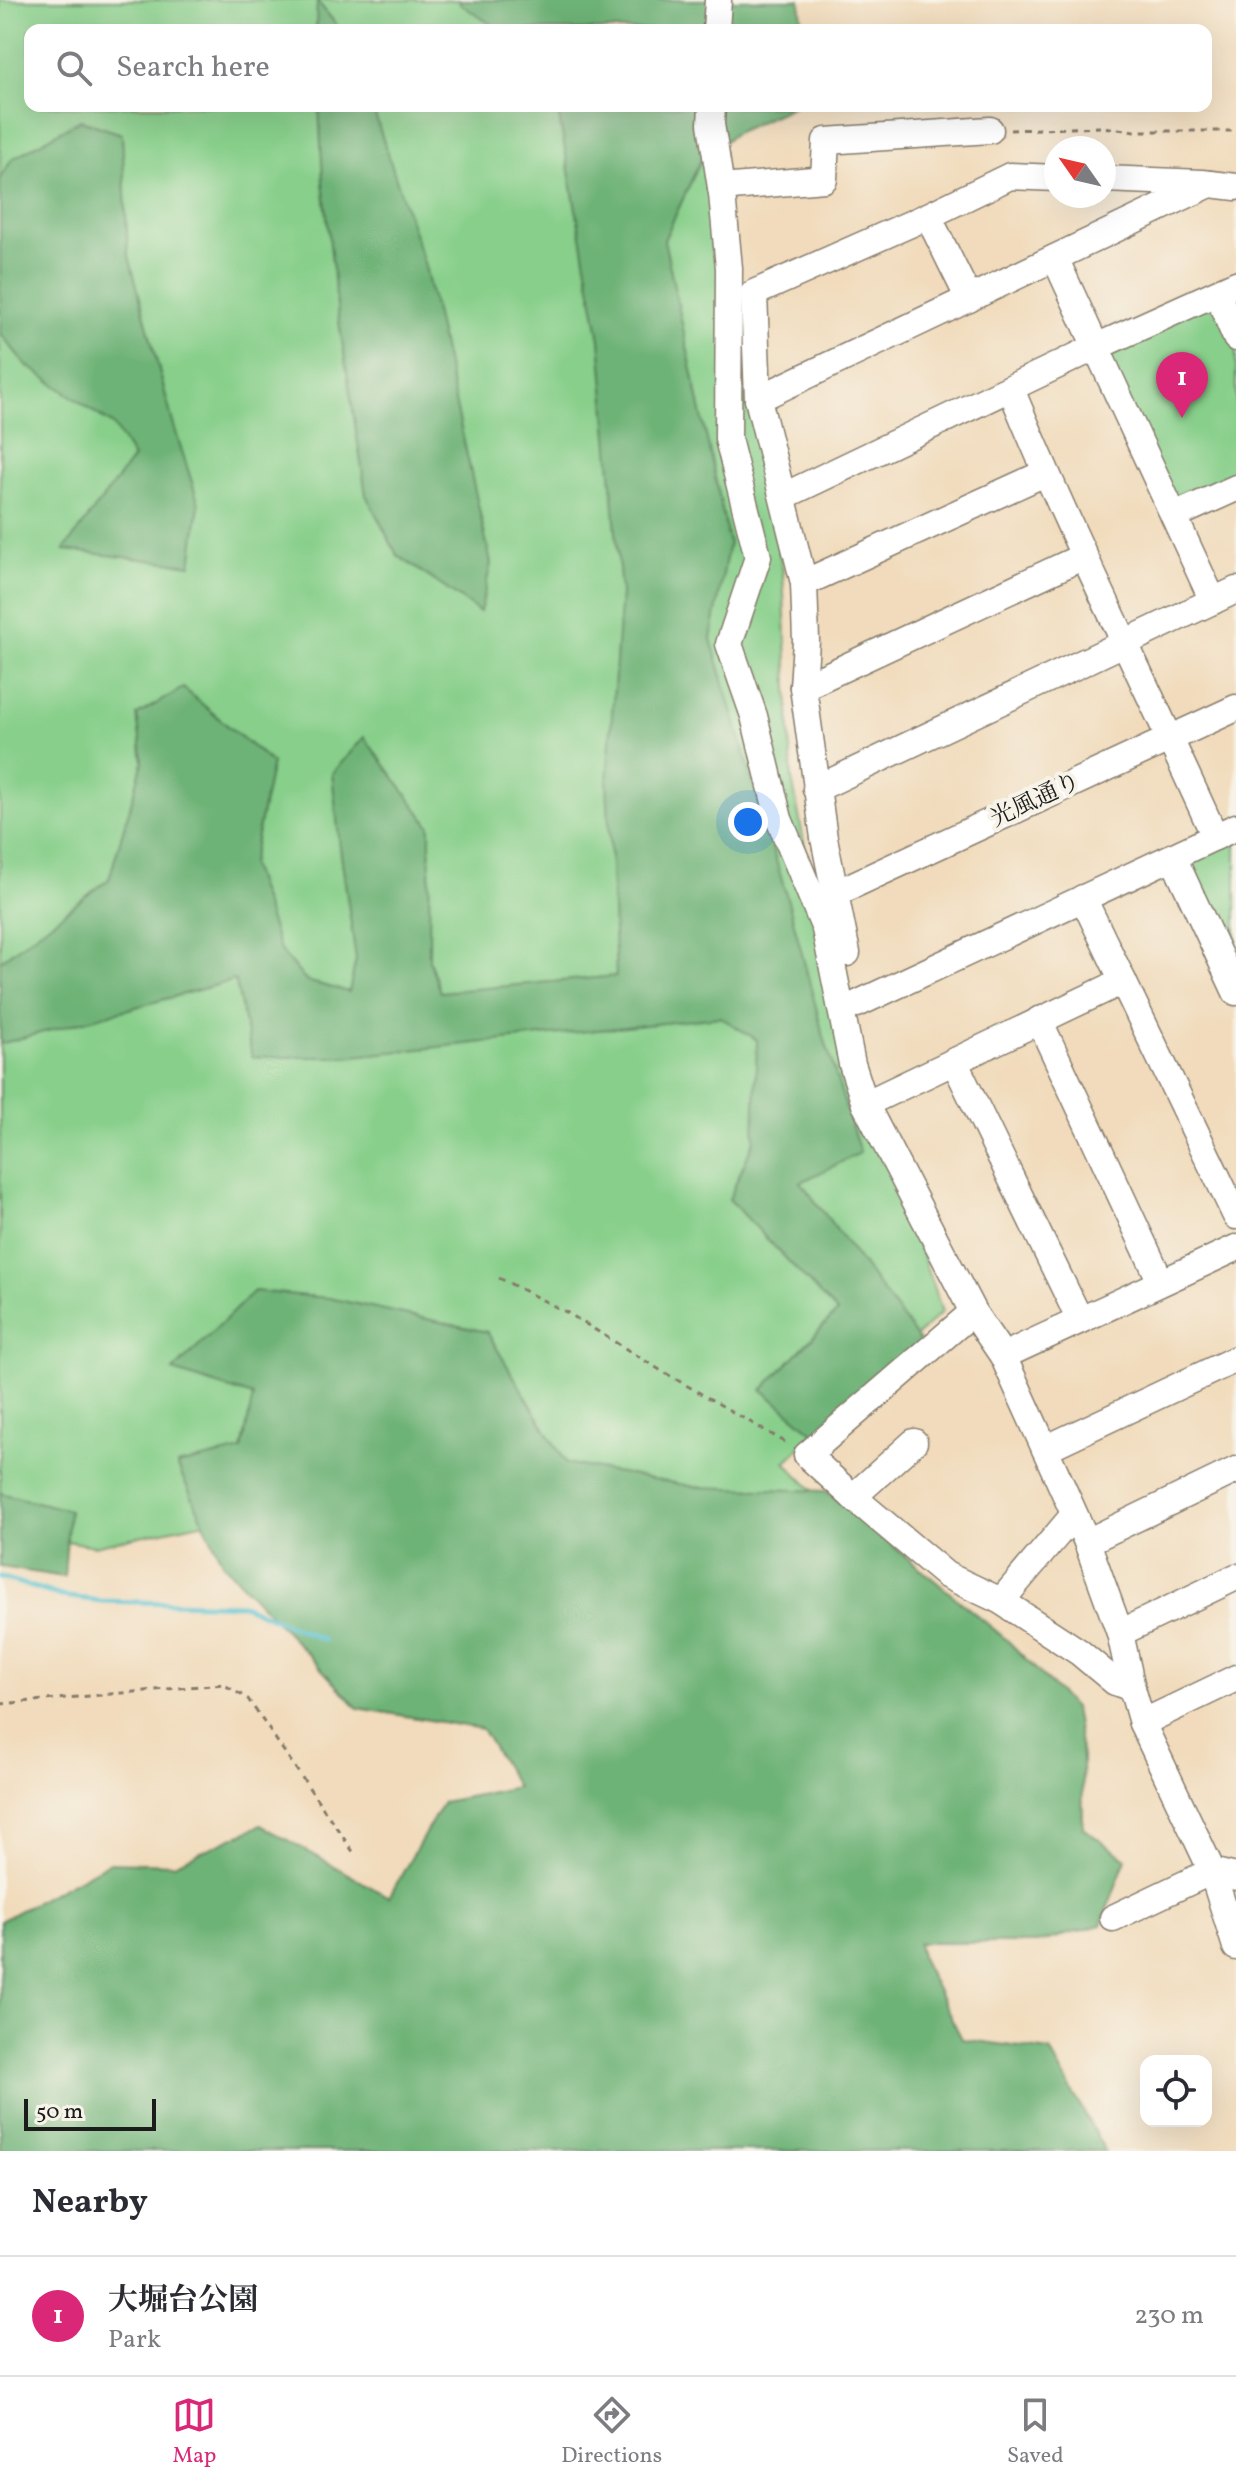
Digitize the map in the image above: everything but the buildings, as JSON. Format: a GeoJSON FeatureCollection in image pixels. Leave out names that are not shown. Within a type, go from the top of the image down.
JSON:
{"type":"FeatureCollection","features":[{"type":"Feature","properties":{"kind":"street"},"geometry":{"type":"LineString","coordinates":[[716,24],[718,0]]}},
{"type":"Feature","properties":{"kind":"street"},"geometry":{"type":"LineString","coordinates":[[712,112],[729,268],[728,439],[758,557],[729,644],[754,716],[779,819],[825,929],[852,1064],[865,1104],[973,1312],[1003,1356],[1087,1542],[1120,1633],[1142,1723],[1224,1874],[1236,1947]]}},
{"type":"Feature","properties":{"kind":"street"},"geometry":{"type":"LineString","coordinates":[[721,188],[824,179],[826,141],[990,130]]}},
{"type":"Feature","properties":{"kind":"street"},"geometry":{"type":"LineString","coordinates":[[865,1104],[857,1004],[816,789],[803,687],[806,641],[804,583],[758,399],[754,293],[1010,176],[1044,177]]}},
{"type":"Feature","properties":{"kind":"street"},"geometry":{"type":"LineString","coordinates":[[1116,180],[1223,186]]}},
{"type":"Feature","properties":{"kind":"street"},"geometry":{"type":"LineString","coordinates":[[758,399],[1055,258],[1223,186]]}},
{"type":"Feature","properties":{"kind":"street"},"geometry":{"type":"LineString","coordinates":[[928,216],[969,299]]}},
{"type":"Feature","properties":{"kind":"street"},"geometry":{"type":"LineString","coordinates":[[816,789],[1224,596],[1174,516],[1055,258]]}},
{"type":"Feature","properties":{"kind":"street"},"geometry":{"type":"LineString","coordinates":[[784,496],[1226,288],[1236,338]]}},
{"type":"Feature","properties":{"kind":"street"},"geometry":{"type":"LineString","coordinates":[[857,1004],[1226,832],[1171,738],[1124,642],[1045,473],[1011,389]]}},
{"type":"Feature","properties":{"kind":"street"},"geometry":{"type":"LineString","coordinates":[[804,583],[1045,473]]}},
{"type":"Feature","properties":{"kind":"street"},"geometry":{"type":"LineString","coordinates":[[1174,516],[1236,488]]}},
{"type":"Feature","properties":{"kind":"street"},"geometry":{"type":"LineString","coordinates":[[803,687],[1084,556]]}},
{"type":"Feature","properties":{"kind":"street","name":"光風通り"},"geometry":{"type":"LineString","coordinates":[[836,893],[1236,708]]}},
{"type":"Feature","properties":{"kind":"street"},"geometry":{"type":"LineString","coordinates":[[1173,857],[1236,992]]}},
{"type":"Feature","properties":{"kind":"street"},"geometry":{"type":"LineString","coordinates":[[1083,898],[1236,1216]]}},
{"type":"Feature","properties":{"kind":"street"},"geometry":{"type":"LineString","coordinates":[[865,1104],[1123,981]]}},
{"type":"Feature","properties":{"kind":"street"},"geometry":{"type":"LineString","coordinates":[[1039,1020],[1161,1282]]}},
{"type":"Feature","properties":{"kind":"street"},"geometry":{"type":"LineString","coordinates":[[954,1061],[1080,1320]]}},
{"type":"Feature","properties":{"kind":"street"},"geometry":{"type":"LineString","coordinates":[[1003,1356],[1236,1248]]}},
{"type":"Feature","properties":{"kind":"street"},"geometry":{"type":"LineString","coordinates":[[973,1312],[807,1455],[946,1575],[1001,1601],[1079,1652],[1115,1682],[1132,1688]]}},
{"type":"Feature","properties":{"kind":"street"},"geometry":{"type":"LineString","coordinates":[[1045,1449],[1236,1359]]}},
{"type":"Feature","properties":{"kind":"street"},"geometry":{"type":"LineString","coordinates":[[853,1497],[914,1442]]}},
{"type":"Feature","properties":{"kind":"street"},"geometry":{"type":"LineString","coordinates":[[1087,1542],[1236,1470]]}},
{"type":"Feature","properties":{"kind":"street"},"geometry":{"type":"LineString","coordinates":[[1001,1601],[1073,1516]]}},
{"type":"Feature","properties":{"kind":"street"},"geometry":{"type":"LineString","coordinates":[[1120,1633],[1236,1577]]}},
{"type":"Feature","properties":{"kind":"street"},"geometry":{"type":"LineString","coordinates":[[1142,1723],[1236,1679]]}},
{"type":"Feature","properties":{"kind":"street"},"geometry":{"type":"LineString","coordinates":[[1113,1918],[1224,1874]]}},
{"type":"Feature","properties":{"kind":"path"},"geometry":{"type":"LineString","coordinates":[[990,130],[1101,127],[1135,131],[1236,131]]}},
{"type":"Feature","properties":{"kind":"path"},"geometry":{"type":"LineString","coordinates":[[499,1278],[568,1313],[807,1455]]}},
{"type":"Feature","properties":{"kind":"path"},"geometry":{"type":"LineString","coordinates":[[0,1704],[223,1684],[248,1699],[356,1856]]}},
{"type":"Feature","properties":{"kind":"green space"},"geometry":{"type":"Polygon","coordinates":[[[0,0],[700,0],[702,24],[24,24],[24,112],[707,112],[718,257],[783,571],[792,779],[836,1010],[942,1312],[785,1462],[886,1565],[242,1514],[94,1546],[0,1529],[0,0]]]}},
{"type":"Feature","properties":{"kind":"green space"},"geometry":{"type":"Polygon","coordinates":[[[459,0],[800,0],[802,24],[491,24],[460,4],[459,0]]]}},
{"type":"Feature","properties":{"kind":"green space"},"geometry":{"type":"Polygon","coordinates":[[[317,1],[336,24],[316,24],[317,1]]]}},
{"type":"Feature","properties":{"kind":"green space"},"geometry":{"type":"Polygon","coordinates":[[[319,112],[374,112],[425,266],[491,563],[480,612],[397,555],[366,495],[338,315],[323,182],[319,112]]]}},
{"type":"Feature","properties":{"kind":"green space"},"geometry":{"type":"Polygon","coordinates":[[[558,112],[781,112],[735,133],[701,160],[664,240],[729,542],[711,639],[790,908],[823,1034],[860,1153],[801,1182],[922,1344],[815,1434],[762,1390],[837,1312],[729,1199],[754,1141],[757,1040],[720,1017],[345,1057],[252,1057],[235,980],[0,1044],[0,961],[109,879],[143,762],[137,715],[183,688],[272,763],[251,865],[280,950],[306,981],[349,992],[356,959],[332,773],[364,737],[430,826],[429,959],[440,992],[616,976],[607,781],[621,593],[600,340],[558,112]]]}},
{"type":"Feature","properties":{"kind":"green space"},"geometry":{"type":"Polygon","coordinates":[[[80,120],[122,134],[128,252],[173,423],[199,504],[191,565],[64,550],[133,458],[113,425],[25,364],[0,333],[0,178],[12,159],[80,120]]]}},
{"type":"Feature","properties":{"kind":"green space"},"geometry":{"type":"Polygon","coordinates":[[[1217,293],[1236,338],[1236,488],[1174,516],[1096,347],[1217,293]]]}},
{"type":"Feature","properties":{"kind":"green space"},"geometry":{"type":"Polygon","coordinates":[[[1236,827],[1236,959],[1223,965],[1173,857],[1236,827]]]}},
{"type":"Feature","properties":{"kind":"green space"},"geometry":{"type":"Polygon","coordinates":[[[254,1291],[329,1298],[487,1332],[566,1463],[696,1487],[826,1491],[1007,1640],[1074,1708],[1082,1757],[1083,1828],[1126,1859],[1101,1925],[1037,1943],[918,1943],[922,1960],[962,2039],[1050,2051],[1105,2151],[0,2151],[0,1921],[110,1862],[174,1864],[261,1825],[389,1897],[443,1802],[517,1787],[482,1729],[358,1708],[223,1564],[177,1465],[242,1450],[253,1396],[173,1371],[254,1291]]]}},
{"type":"Feature","properties":{"kind":"green space"},"geometry":{"type":"Polygon","coordinates":[[[0,1493],[69,1510],[64,1577],[0,1567],[0,1493]]]}},
{"type":"Feature","properties":{"kind":"waterway"},"geometry":{"type":"LineString","coordinates":[[0,1577],[61,1596],[101,1601],[243,1605],[323,1640]]}},
{"type":"Feature","properties":{"kind":"place","name":"大堀台公園"},"geometry":{"type":"Point","coordinates":[1182,418]}}]}
